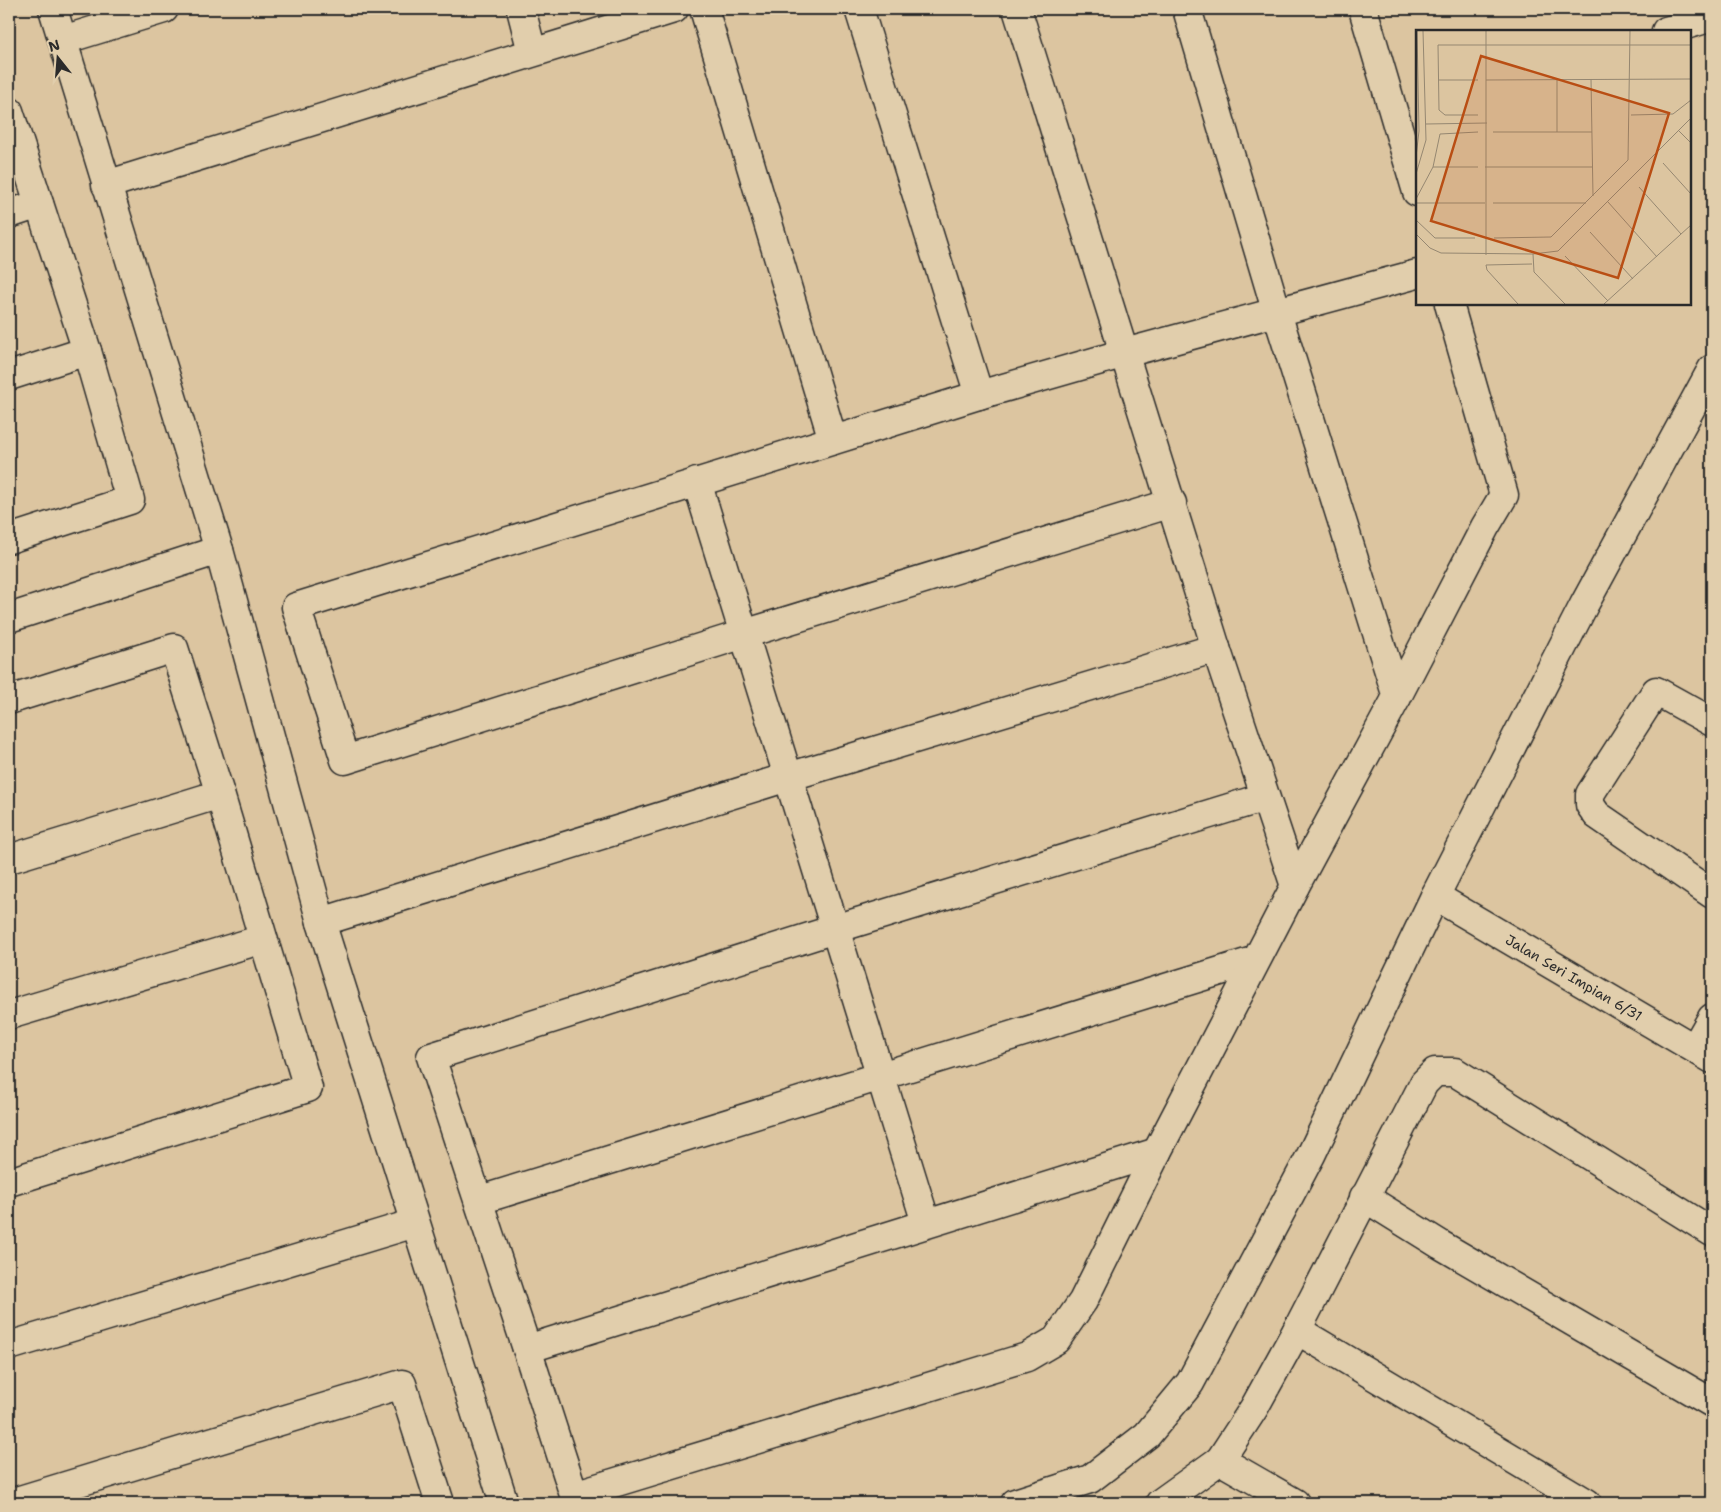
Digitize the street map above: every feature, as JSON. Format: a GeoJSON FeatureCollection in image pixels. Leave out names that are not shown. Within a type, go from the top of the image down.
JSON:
{"type":"FeatureCollection","features":[{"type":"Feature","properties":{"kind":"street"},"geometry":{"type":"LineString","coordinates":[[53,9],[219,550],[321,922],[504,1503]]}},
{"type":"Feature","properties":{"kind":"street"},"geometry":{"type":"LineString","coordinates":[[63,40],[164,9]]}},
{"type":"Feature","properties":{"kind":"street"},"geometry":{"type":"LineString","coordinates":[[521,9],[532,52]]}},
{"type":"Feature","properties":{"kind":"street"},"geometry":{"type":"LineString","coordinates":[[106,185],[674,9]]}},
{"type":"Feature","properties":{"kind":"street"},"geometry":{"type":"LineString","coordinates":[[704,9],[833,440]]}},
{"type":"Feature","properties":{"kind":"street"},"geometry":{"type":"LineString","coordinates":[[859,9],[979,396]]}},
{"type":"Feature","properties":{"kind":"street"},"geometry":{"type":"LineString","coordinates":[[1017,9],[1216,648],[1294,886]]}},
{"type":"Feature","properties":{"kind":"street"},"geometry":{"type":"LineString","coordinates":[[1187,9],[1276,313],[1397,697]]}},
{"type":"Feature","properties":{"kind":"street"},"geometry":{"type":"LineString","coordinates":[[1363,9],[1416,189]]}},
{"type":"Feature","properties":{"kind":"street"},"geometry":{"type":"LineString","coordinates":[[1669,30],[1712,17]]}},
{"type":"Feature","properties":{"kind":"street"},"geometry":{"type":"LineString","coordinates":[[9,111],[87,351],[130,500],[9,539]]}},
{"type":"Feature","properties":{"kind":"street"},"geometry":{"type":"LineString","coordinates":[[9,214],[39,204]]}},
{"type":"Feature","properties":{"kind":"street"},"geometry":{"type":"LineString","coordinates":[[1172,503],[744,634],[344,760],[296,607],[979,396],[1125,353],[1416,274]]}},
{"type":"Feature","properties":{"kind":"street"},"geometry":{"type":"LineString","coordinates":[[1265,797],[834,929],[431,1057],[480,1200],[574,1495],[1027,1356],[1056,1340],[1083,1301],[1156,1152],[1294,886],[1397,697],[1485,527],[1504,495],[1449,305]]}},
{"type":"Feature","properties":{"kind":"street"},"geometry":{"type":"LineString","coordinates":[[9,376],[87,351]]}},
{"type":"Feature","properties":{"kind":"street"},"geometry":{"type":"LineString","coordinates":[[1015,1503],[1090,1479],[1147,1435],[1190,1383],[1311,1155],[1435,896],[1584,605],[1712,369]]}},
{"type":"Feature","properties":{"kind":"street"},"geometry":{"type":"LineString","coordinates":[[697,482],[926,1223]]}},
{"type":"Feature","properties":{"kind":"street"},"geometry":{"type":"LineString","coordinates":[[9,618],[219,550]]}},
{"type":"Feature","properties":{"kind":"street"},"geometry":{"type":"LineString","coordinates":[[9,700],[174,648],[308,1088],[9,1182]]}},
{"type":"Feature","properties":{"kind":"street"},"geometry":{"type":"LineString","coordinates":[[321,922],[788,777],[1216,648]]}},
{"type":"Feature","properties":{"kind":"street"},"geometry":{"type":"LineString","coordinates":[[1712,722],[1656,690],[1590,794],[1590,805],[1597,815],[1712,894]]}},
{"type":"Feature","properties":{"kind":"street"},"geometry":{"type":"LineString","coordinates":[[9,859],[220,794]]}},
{"type":"Feature","properties":{"kind":"street","name":"Jalan Seri Impian 6/31"},"geometry":{"type":"LineString","coordinates":[[1435,896],[1704,1054]]}},
{"type":"Feature","properties":{"kind":"street"},"geometry":{"type":"LineString","coordinates":[[9,1015],[263,939]]}},
{"type":"Feature","properties":{"kind":"street"},"geometry":{"type":"LineString","coordinates":[[480,1200],[1256,960]]}},
{"type":"Feature","properties":{"kind":"street"},"geometry":{"type":"LineString","coordinates":[[1704,1054],[1712,1018]]}},
{"type":"Feature","properties":{"kind":"street"},"geometry":{"type":"LineString","coordinates":[[1160,1503],[1220,1460],[1254,1408],[1297,1330],[1424,1083],[1436,1072],[1455,1072],[1712,1232]]}},
{"type":"Feature","properties":{"kind":"street"},"geometry":{"type":"LineString","coordinates":[[527,1349],[1156,1152]]}},
{"type":"Feature","properties":{"kind":"street"},"geometry":{"type":"LineString","coordinates":[[1364,1197],[1441,1245],[1712,1403]]}},
{"type":"Feature","properties":{"kind":"street"},"geometry":{"type":"LineString","coordinates":[[9,1346],[415,1223]]}},
{"type":"Feature","properties":{"kind":"street"},"geometry":{"type":"LineString","coordinates":[[1297,1330],[1587,1503]]}},
{"type":"Feature","properties":{"kind":"street"},"geometry":{"type":"LineString","coordinates":[[10,1503],[402,1384],[440,1503]]}},
{"type":"Feature","properties":{"kind":"street"},"geometry":{"type":"LineString","coordinates":[[1220,1460],[1295,1503]]}}]}
